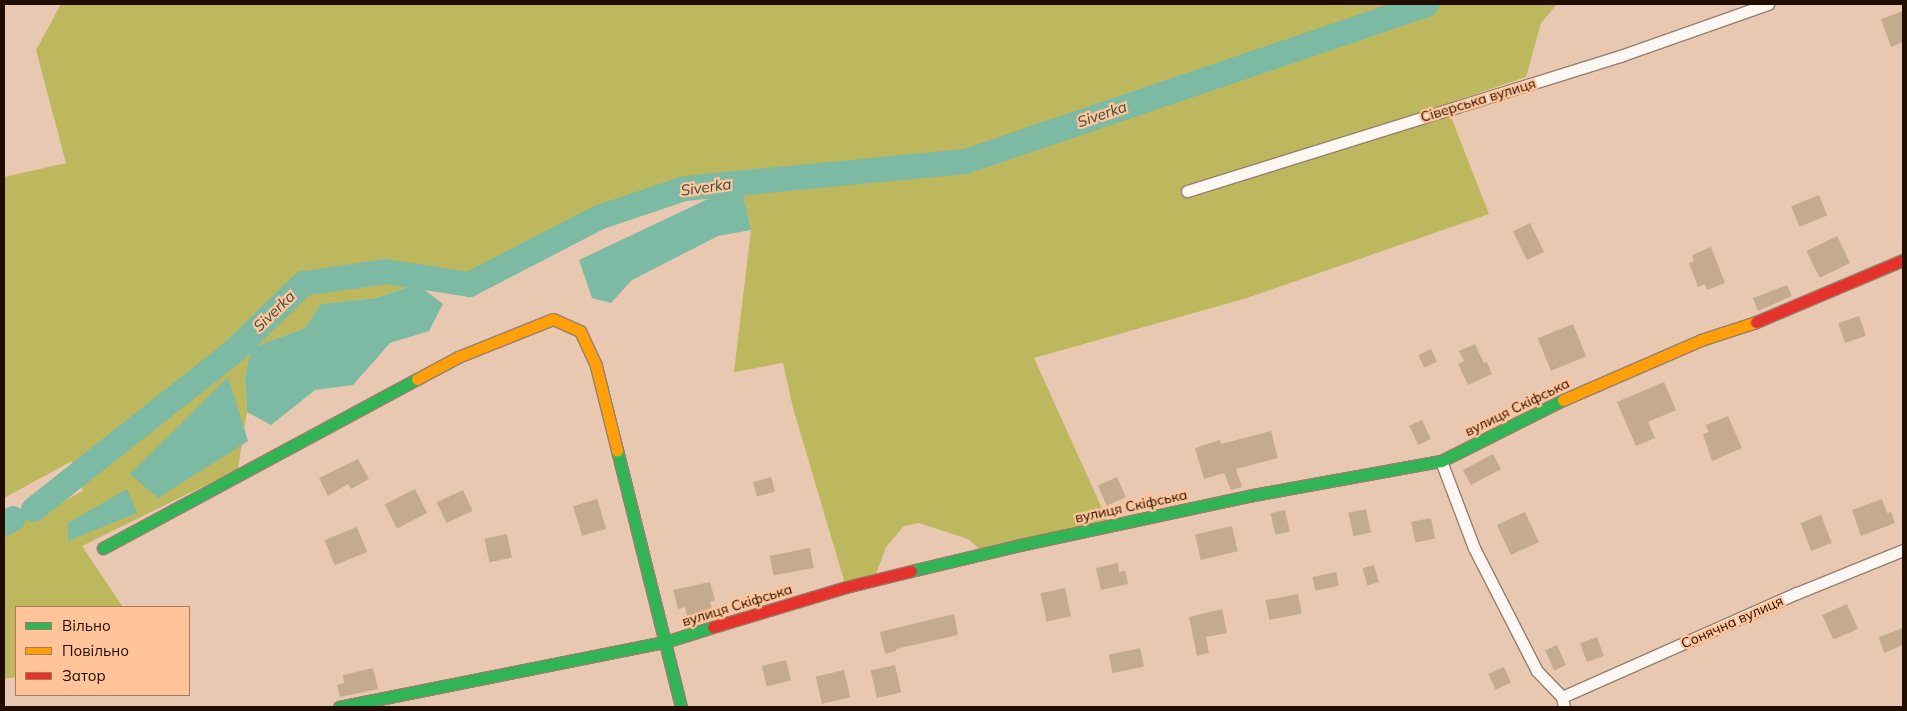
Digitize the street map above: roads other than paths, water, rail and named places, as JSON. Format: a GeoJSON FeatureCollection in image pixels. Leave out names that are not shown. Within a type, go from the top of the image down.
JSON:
{"type":"FeatureCollection","features":[{"type":"Feature","properties":{"kind":"street","name":"Сіверська вулиця"},"geometry":{"type":"LineString","coordinates":[[1187,191],[1620,56],[1768,4]]}},
{"type":"Feature","properties":{"kind":"street","name":"вулиця Скіфська"},"geometry":{"type":"LineString","coordinates":[[339,707],[666,642],[846,588],[1020,545],[1253,495],[1441,461],[1560,401],[1692,344],[1743,328],[1903,260]]}},
{"type":"Feature","properties":{"kind":"street"},"geometry":{"type":"LineString","coordinates":[[102,548],[458,356],[553,319],[580,331],[596,366],[666,642],[680,707]]}},
{"type":"Feature","properties":{"kind":"street"},"geometry":{"type":"LineString","coordinates":[[1441,461],[1474,548],[1537,671],[1563,702]]}},
{"type":"Feature","properties":{"kind":"street","name":"Сонячна вулиця"},"geometry":{"type":"LineString","coordinates":[[1563,702],[1797,593],[1903,550]]}},
{"type":"Feature","properties":{"kind":"waterway","name":"Siverka"},"geometry":{"type":"LineString","coordinates":[[33,509],[234,350],[303,283],[385,271],[469,284],[598,217],[684,188],[965,161],[1426,4]]}},
{"type":"Feature","properties":{"kind":"waterway","name":"Siverka"},"geometry":{"type":"LineString","coordinates":[[4,523],[13,518]]}}]}
